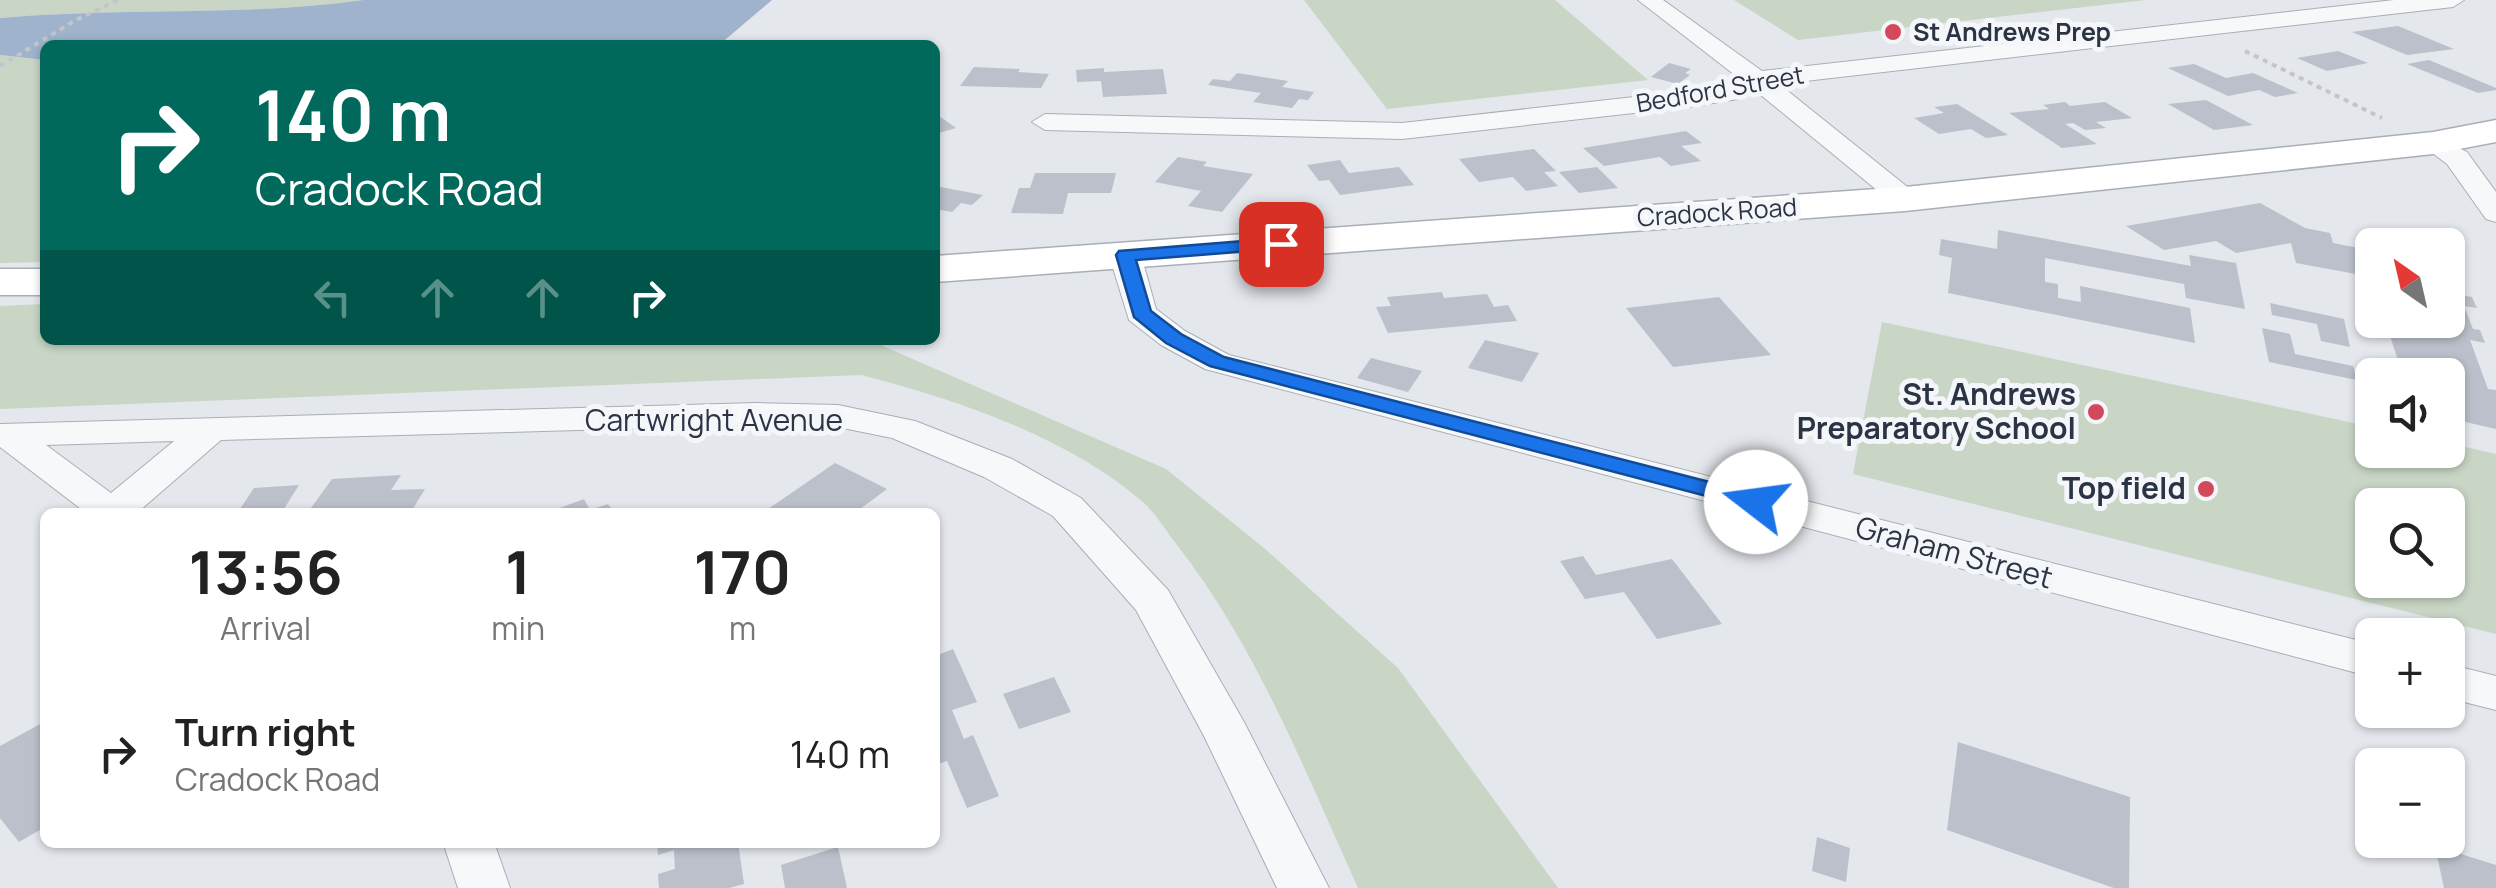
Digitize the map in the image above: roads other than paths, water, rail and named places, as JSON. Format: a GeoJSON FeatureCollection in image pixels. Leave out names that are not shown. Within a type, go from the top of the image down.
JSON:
{"type":"FeatureCollection","features":[{"type":"Feature","properties":{"kind":"main road","name":"Cradock Road"},"geometry":{"type":"LineString","coordinates":[[940,269],[1904,199],[2433,143],[2496,131]]}},
{"type":"Feature","properties":{"kind":"main road"},"geometry":{"type":"LineString","coordinates":[[0,282],[40,282]]}},
{"type":"Feature","properties":{"kind":"street"},"geometry":{"type":"LineString","coordinates":[[1649,0],[1757,79],[1904,199]]}},
{"type":"Feature","properties":{"kind":"street","name":"Bedford Street"},"geometry":{"type":"LineString","coordinates":[[1045,122],[1402,131],[1688,99],[1738,90],[1757,79],[2453,0]]}},
{"type":"Feature","properties":{"kind":"street"},"geometry":{"type":"LineString","coordinates":[[2433,143],[2457,158],[2496,213]]}},
{"type":"Feature","properties":{"kind":"street","name":"Graham Street"},"geometry":{"type":"LineString","coordinates":[[1125,255],[1142,313],[1173,338],[1217,362],[2355,657]]}},
{"type":"Feature","properties":{"kind":"street","name":"Cartwright Avenue"},"geometry":{"type":"LineString","coordinates":[[5,436],[756,414],[838,416],[902,429],[998,468],[1067,507],[1153,600],[1227,735],[1303,888]]}},
{"type":"Feature","properties":{"kind":"street"},"geometry":{"type":"LineString","coordinates":[[117,508],[208,432]]}},
{"type":"Feature","properties":{"kind":"street"},"geometry":{"type":"LineString","coordinates":[[5,436],[106,508]]}},
{"type":"Feature","properties":{"kind":"street"},"geometry":{"type":"LineString","coordinates":[[2465,685],[2496,693]]}},
{"type":"Feature","properties":{"kind":"street"},"geometry":{"type":"LineString","coordinates":[[470,848],[484,888]]}},
{"type":"Feature","properties":{"kind":"water"},"geometry":{"type":"Polygon","coordinates":[[[363,0],[772,0],[725,40],[40,40],[40,59],[0,55],[0,18],[363,0]]]}},
{"type":"Feature","properties":{"kind":"place","name":"St Andrews Prep"},"geometry":{"type":"Point","coordinates":[1893,32]}},
{"type":"Feature","properties":{"kind":"place","name":"St. Andrews Preparatory School"},"geometry":{"type":"Point","coordinates":[2096,412]}},
{"type":"Feature","properties":{"kind":"place","name":"Top field"},"geometry":{"type":"Point","coordinates":[2206,489]}}]}
